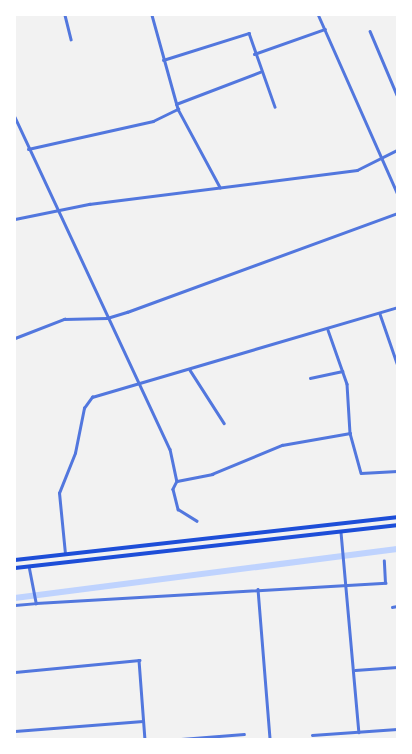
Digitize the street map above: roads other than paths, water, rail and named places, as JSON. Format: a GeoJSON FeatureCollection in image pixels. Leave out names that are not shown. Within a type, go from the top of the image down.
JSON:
{"type":"FeatureCollection","features":[{"type":"Feature","properties":{"kind":"main road"},"geometry":{"type":"LineString","coordinates":[[15,560],[397,518]]}},
{"type":"Feature","properties":{"kind":"main road"},"geometry":{"type":"LineString","coordinates":[[15,568],[397,525]]}},
{"type":"Feature","properties":{"kind":"street"},"geometry":{"type":"LineString","coordinates":[[65,15],[72,39]]}},
{"type":"Feature","properties":{"kind":"street"},"geometry":{"type":"LineString","coordinates":[[152,15],[176,104],[220,187]]}},
{"type":"Feature","properties":{"kind":"street"},"geometry":{"type":"LineString","coordinates":[[318,15],[397,192]]}},
{"type":"Feature","properties":{"kind":"street"},"geometry":{"type":"LineString","coordinates":[[254,54],[324,30]]}},
{"type":"Feature","properties":{"kind":"street"},"geometry":{"type":"LineString","coordinates":[[370,31],[397,96]]}},
{"type":"Feature","properties":{"kind":"street"},"geometry":{"type":"LineString","coordinates":[[163,60],[249,34],[260,72],[274,107]]}},
{"type":"Feature","properties":{"kind":"street"},"geometry":{"type":"LineString","coordinates":[[176,104],[260,72]]}},
{"type":"Feature","properties":{"kind":"street"},"geometry":{"type":"LineString","coordinates":[[28,149],[153,121],[178,109]]}},
{"type":"Feature","properties":{"kind":"street"},"geometry":{"type":"LineString","coordinates":[[15,117],[28,149],[170,449],[177,481],[173,489],[178,509],[197,521]]}},
{"type":"Feature","properties":{"kind":"street"},"geometry":{"type":"LineString","coordinates":[[15,219],[220,187],[357,170],[397,150]]}},
{"type":"Feature","properties":{"kind":"street"},"geometry":{"type":"LineString","coordinates":[[15,338],[64,319],[107,318],[397,213]]}},
{"type":"Feature","properties":{"kind":"street"},"geometry":{"type":"LineString","coordinates":[[65,554],[60,493],[75,453],[86,402],[139,384],[328,330],[397,307]]}},
{"type":"Feature","properties":{"kind":"street"},"geometry":{"type":"LineString","coordinates":[[380,314],[397,363]]}},
{"type":"Feature","properties":{"kind":"street"},"geometry":{"type":"LineString","coordinates":[[328,330],[342,372],[350,433],[361,473],[397,471]]}},
{"type":"Feature","properties":{"kind":"street"},"geometry":{"type":"LineString","coordinates":[[190,370],[224,423]]}},
{"type":"Feature","properties":{"kind":"street"},"geometry":{"type":"LineString","coordinates":[[310,378],[342,372]]}},
{"type":"Feature","properties":{"kind":"street"},"geometry":{"type":"LineString","coordinates":[[177,481],[212,474],[282,445],[350,433]]}},
{"type":"Feature","properties":{"kind":"street"},"geometry":{"type":"LineString","coordinates":[[341,532],[355,670],[359,732]]}},
{"type":"Feature","properties":{"kind":"street"},"geometry":{"type":"LineString","coordinates":[[15,605],[35,602],[385,583],[384,561]]}},
{"type":"Feature","properties":{"kind":"street"},"geometry":{"type":"LineString","coordinates":[[29,566],[35,602]]}},
{"type":"Feature","properties":{"kind":"street"},"geometry":{"type":"LineString","coordinates":[[258,589],[270,739]]}},
{"type":"Feature","properties":{"kind":"street"},"geometry":{"type":"LineString","coordinates":[[392,607],[397,606]]}},
{"type":"Feature","properties":{"kind":"street"},"geometry":{"type":"LineString","coordinates":[[15,672],[139,660],[145,739]]}},
{"type":"Feature","properties":{"kind":"street"},"geometry":{"type":"LineString","coordinates":[[355,670],[397,667]]}},
{"type":"Feature","properties":{"kind":"street"},"geometry":{"type":"LineString","coordinates":[[15,731],[143,721]]}},
{"type":"Feature","properties":{"kind":"street"},"geometry":{"type":"LineString","coordinates":[[312,735],[397,729]]}},
{"type":"Feature","properties":{"kind":"street"},"geometry":{"type":"LineString","coordinates":[[181,739],[244,734]]}},
{"type":"Feature","properties":{"kind":"waterway"},"geometry":{"type":"LineString","coordinates":[[15,598],[397,549]]}}]}
